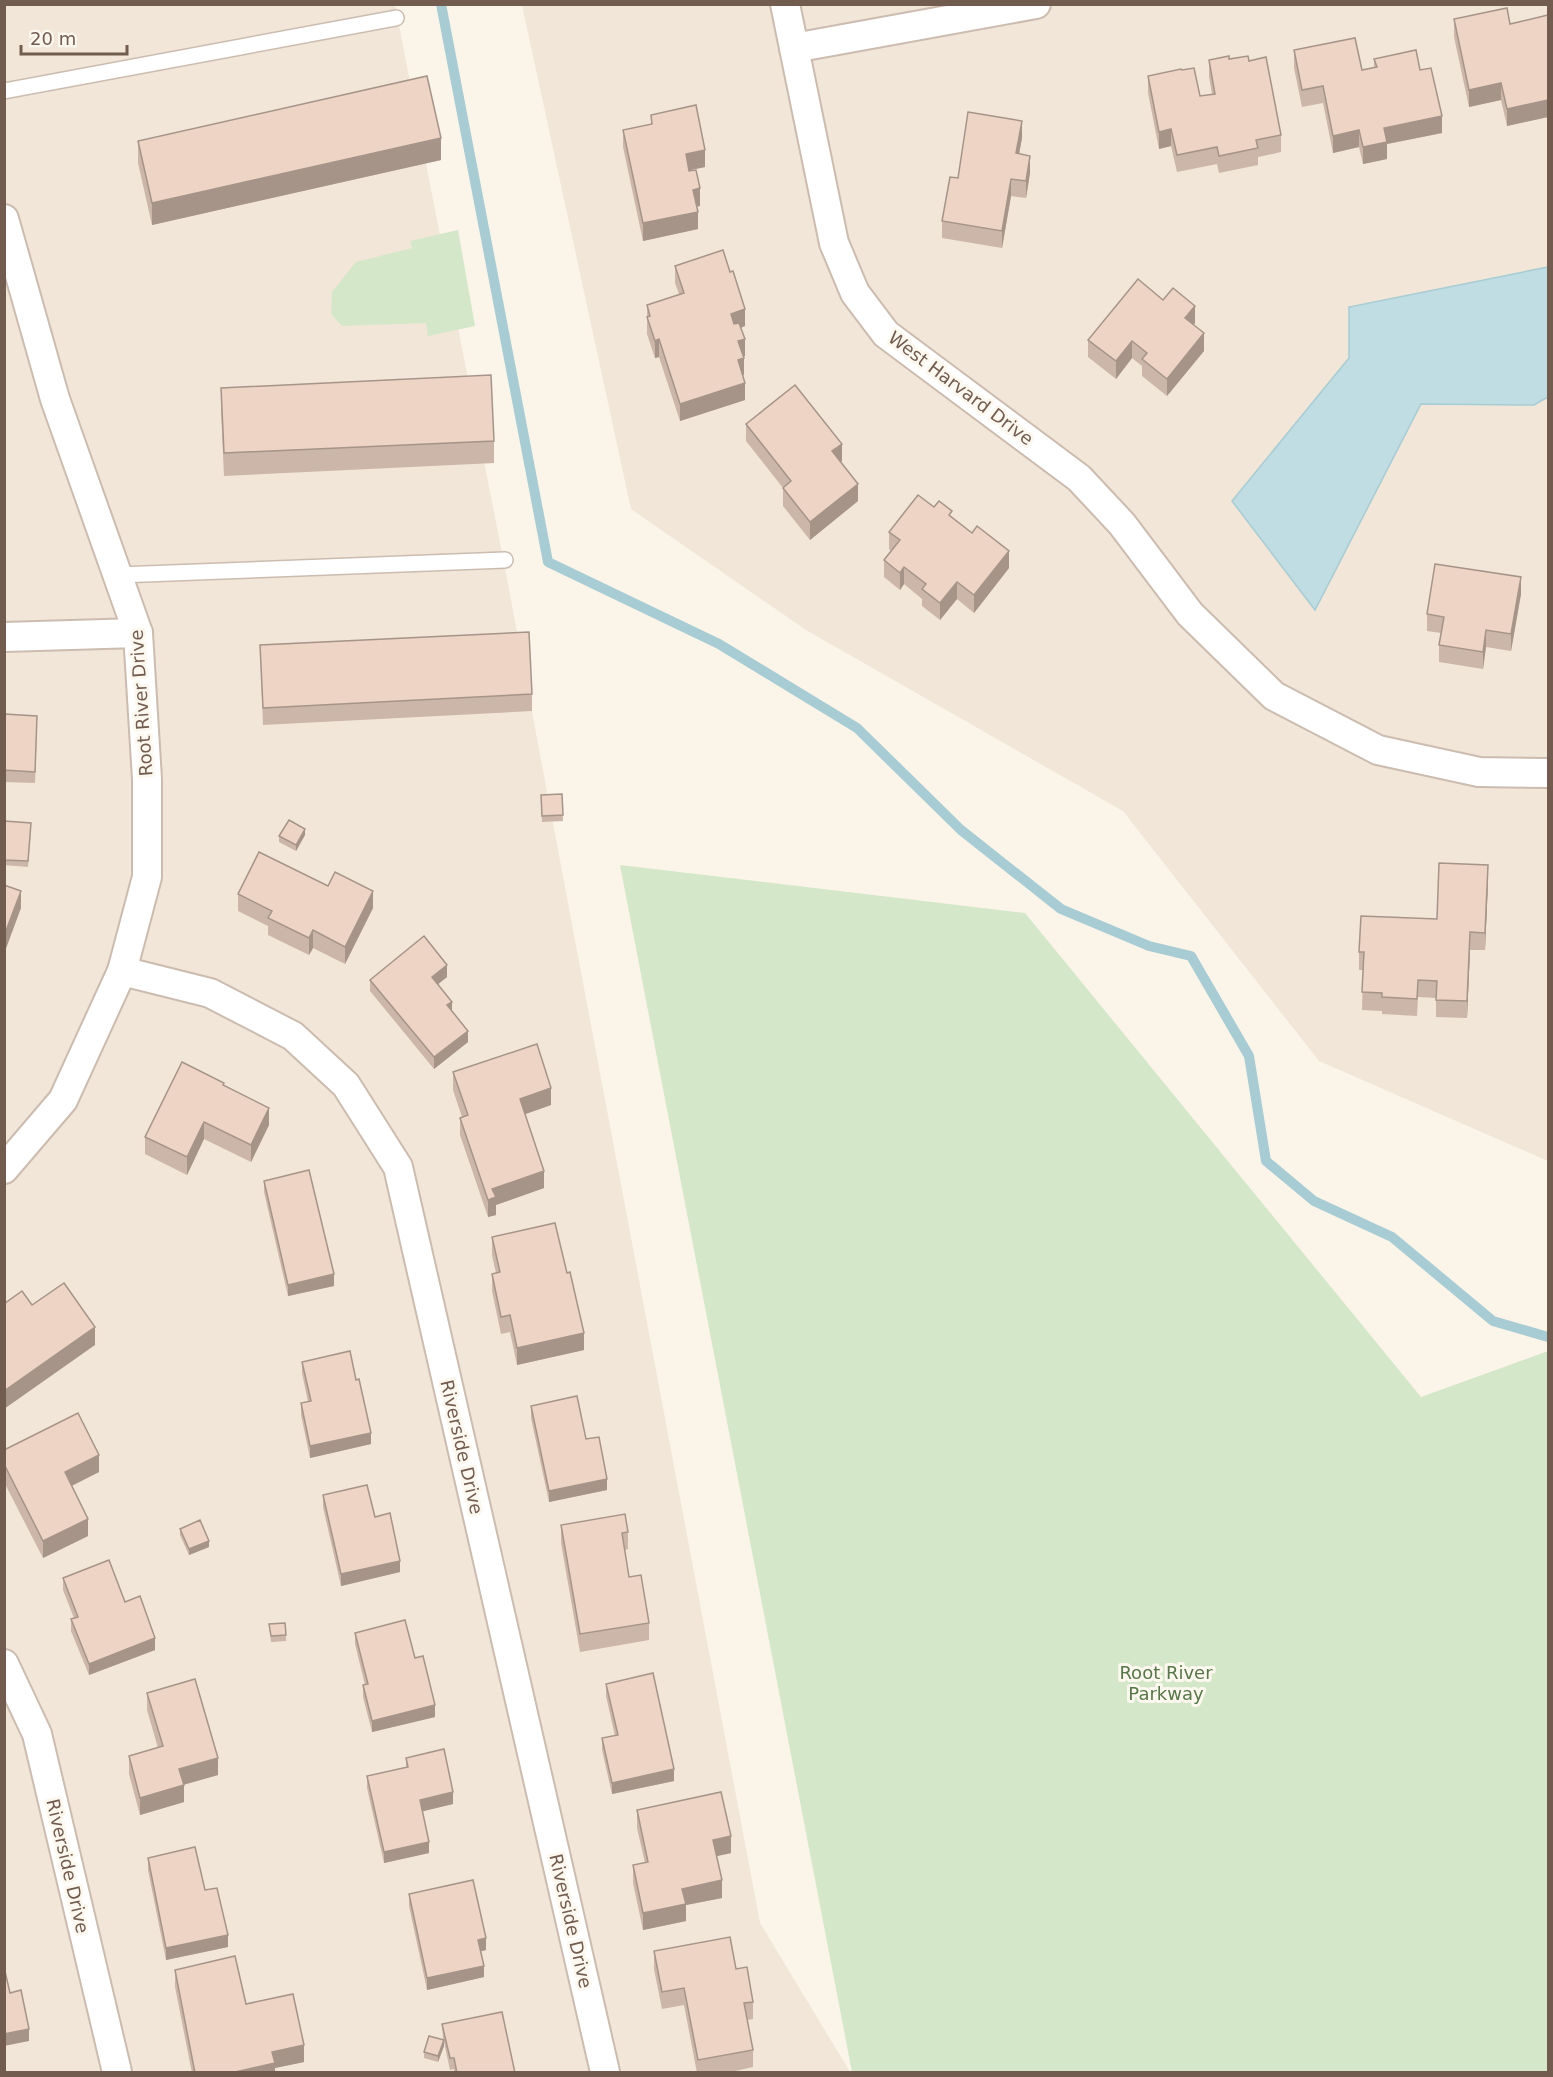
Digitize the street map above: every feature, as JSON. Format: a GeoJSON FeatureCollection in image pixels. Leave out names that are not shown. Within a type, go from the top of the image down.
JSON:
{"type":"FeatureCollection","features":[{"type":"Feature","properties":{"kind":"street","name":"West Harvard Drive"},"geometry":{"type":"LineString","coordinates":[[785,4],[834,243],[855,293],[886,334],[1079,478],[1122,524],[1190,614],[1274,696],[1378,750],[1479,772],[1548,773]]}},
{"type":"Feature","properties":{"kind":"street"},"geometry":{"type":"LineString","coordinates":[[794,48],[1036,4]]}},
{"type":"Feature","properties":{"kind":"street","name":"Root River Drive"},"geometry":{"type":"LineString","coordinates":[[4,219],[55,399],[138,633],[147,779],[147,877],[122,971],[63,1100],[4,1170]]}},
{"type":"Feature","properties":{"kind":"street"},"geometry":{"type":"LineString","coordinates":[[4,637],[138,633]]}},
{"type":"Feature","properties":{"kind":"street","name":"Riverside Drive"},"geometry":{"type":"LineString","coordinates":[[122,971],[210,993],[293,1036],[346,1085],[398,1167],[605,2073]]}},
{"type":"Feature","properties":{"kind":"street","name":"Riverside Drive"},"geometry":{"type":"LineString","coordinates":[[4,1664],[37,1734],[117,2073]]}},
{"type":"Feature","properties":{"kind":"lane"},"geometry":{"type":"LineString","coordinates":[[4,91],[396,18]]}},
{"type":"Feature","properties":{"kind":"lane"},"geometry":{"type":"LineString","coordinates":[[118,575],[505,560]]}},
{"type":"Feature","properties":{"kind":"shaded area"},"geometry":{"type":"Polygon","coordinates":[[[5,5],[395,5],[507,579],[760,1923],[850,2072],[5,2072],[5,5]]]}},
{"type":"Feature","properties":{"kind":"shaded area"},"geometry":{"type":"Polygon","coordinates":[[[522,5],[1548,5],[1548,1161],[1319,1061],[1123,811],[806,630],[631,509],[522,5]]]}},
{"type":"Feature","properties":{"kind":"green space"},"geometry":{"type":"Polygon","coordinates":[[[458,230],[475,326],[428,336],[426,323],[342,326],[331,314],[332,292],[356,262],[412,248],[410,241],[458,230]]]}},
{"type":"Feature","properties":{"kind":"green space","name":"Root River Parkway"},"geometry":{"type":"Polygon","coordinates":[[[620,865],[1025,913],[1421,1397],[1548,1351],[1548,2072],[852,2072],[620,865]]]}},
{"type":"Feature","properties":{"kind":"water"},"geometry":{"type":"Polygon","coordinates":[[[1548,267],[1548,397],[1534,405],[1421,404],[1315,610],[1232,501],[1349,358],[1349,307],[1548,267]]]}},
{"type":"Feature","properties":{"kind":"building"},"geometry":{"type":"Polygon","coordinates":[[[1507,8],[1510,24],[1548,15],[1548,100],[1507,109],[1501,83],[1469,90],[1454,19],[1507,8]]]}},
{"type":"Feature","properties":{"kind":"building"},"geometry":{"type":"Polygon","coordinates":[[[1355,38],[1362,70],[1377,67],[1374,59],[1416,50],[1420,70],[1431,68],[1442,116],[1384,128],[1387,142],[1363,147],[1359,130],[1333,136],[1323,86],[1302,90],[1294,50],[1355,38]]]}},
{"type":"Feature","properties":{"kind":"building"},"geometry":{"type":"Polygon","coordinates":[[[1229,56],[1229,59],[1248,56],[1249,61],[1266,57],[1281,135],[1256,140],[1258,148],[1219,156],[1217,147],[1177,155],[1171,129],[1159,132],[1148,76],[1194,68],[1200,96],[1215,94],[1209,60],[1229,56]]]}},
{"type":"Feature","properties":{"kind":"building"},"geometry":{"type":"Polygon","coordinates":[[[427,76],[441,138],[152,203],[138,141],[427,76]]]}},
{"type":"Feature","properties":{"kind":"building"},"geometry":{"type":"Polygon","coordinates":[[[696,105],[705,150],[686,154],[689,171],[696,170],[700,188],[693,190],[698,212],[643,223],[623,130],[652,124],[651,115],[696,105]]]}},
{"type":"Feature","properties":{"kind":"building"},"geometry":{"type":"Polygon","coordinates":[[[968,112],[1022,121],[1016,153],[1030,156],[1026,181],[1011,179],[1002,231],[942,221],[950,177],[958,178],[968,112]]]}},
{"type":"Feature","properties":{"kind":"building"},"geometry":{"type":"Polygon","coordinates":[[[723,250],[730,272],[733,271],[745,309],[731,314],[734,324],[739,323],[745,339],[738,341],[744,358],[738,360],[745,383],[680,404],[659,339],[655,341],[647,317],[650,316],[647,305],[684,293],[675,266],[723,250]]]}},
{"type":"Feature","properties":{"kind":"building"},"geometry":{"type":"Polygon","coordinates":[[[1138,279],[1163,300],[1173,288],[1195,306],[1185,318],[1204,333],[1167,379],[1142,359],[1147,353],[1132,341],[1116,361],[1088,340],[1138,279]]]}},
{"type":"Feature","properties":{"kind":"building"},"geometry":{"type":"Polygon","coordinates":[[[491,375],[494,441],[224,453],[221,388],[491,375]]]}},
{"type":"Feature","properties":{"kind":"building"},"geometry":{"type":"Polygon","coordinates":[[[795,385],[842,444],[832,451],[858,484],[810,522],[783,488],[791,481],[746,424],[795,385]]]}},
{"type":"Feature","properties":{"kind":"building"},"geometry":{"type":"Polygon","coordinates":[[[918,495],[934,507],[939,501],[952,511],[949,515],[972,533],[977,526],[1009,551],[974,595],[957,582],[940,603],[922,589],[926,584],[904,567],[900,573],[884,560],[900,540],[889,532],[918,495]]]}},
{"type":"Feature","properties":{"kind":"building"},"geometry":{"type":"Polygon","coordinates":[[[1435,564],[1521,577],[1511,634],[1486,630],[1483,652],[1439,645],[1444,617],[1427,614],[1435,564]]]}},
{"type":"Feature","properties":{"kind":"building"},"geometry":{"type":"Polygon","coordinates":[[[529,632],[532,694],[263,708],[260,645],[529,632]]]}},
{"type":"Feature","properties":{"kind":"building"},"geometry":{"type":"Polygon","coordinates":[[[4,714],[37,716],[35,772],[4,770],[4,714]]]}},
{"type":"Feature","properties":{"kind":"building"},"geometry":{"type":"Polygon","coordinates":[[[562,794],[563,815],[542,816],[541,795],[562,794]]]}},
{"type":"Feature","properties":{"kind":"building"},"geometry":{"type":"Polygon","coordinates":[[[289,820],[305,829],[296,845],[279,836],[289,820]]]}},
{"type":"Feature","properties":{"kind":"building"},"geometry":{"type":"Polygon","coordinates":[[[4,821],[31,823],[28,861],[4,860],[4,821]]]}},
{"type":"Feature","properties":{"kind":"building"},"geometry":{"type":"Polygon","coordinates":[[[259,852],[328,886],[335,872],[373,891],[345,947],[313,930],[309,938],[268,918],[272,911],[238,894],[259,852]]]}},
{"type":"Feature","properties":{"kind":"building"},"geometry":{"type":"Polygon","coordinates":[[[1439,863],[1488,865],[1485,933],[1470,932],[1467,1001],[1436,1000],[1437,981],[1418,980],[1417,999],[1382,997],[1382,993],[1362,992],[1364,952],[1359,952],[1361,916],[1437,919],[1439,863]]]}},
{"type":"Feature","properties":{"kind":"building"},"geometry":{"type":"Polygon","coordinates":[[[4,885],[21,891],[4,936],[4,885]]]}},
{"type":"Feature","properties":{"kind":"building"},"geometry":{"type":"Polygon","coordinates":[[[424,936],[447,965],[432,977],[452,1002],[447,1005],[468,1031],[434,1057],[370,980],[424,936]]]}},
{"type":"Feature","properties":{"kind":"building"},"geometry":{"type":"Polygon","coordinates":[[[537,1044],[551,1088],[520,1099],[544,1171],[492,1189],[496,1197],[488,1200],[460,1118],[468,1115],[453,1072],[537,1044]]]}},
{"type":"Feature","properties":{"kind":"building"},"geometry":{"type":"Polygon","coordinates":[[[182,1062],[269,1108],[251,1145],[204,1122],[187,1157],[145,1137],[182,1062]]]}},
{"type":"Feature","properties":{"kind":"building"},"geometry":{"type":"Polygon","coordinates":[[[309,1170],[334,1274],[288,1285],[264,1181],[309,1170]]]}},
{"type":"Feature","properties":{"kind":"building"},"geometry":{"type":"Polygon","coordinates":[[[555,1223],[567,1273],[570,1272],[584,1333],[517,1348],[510,1315],[501,1317],[492,1274],[500,1272],[492,1237],[555,1223]]]}},
{"type":"Feature","properties":{"kind":"building"},"geometry":{"type":"Polygon","coordinates":[[[64,1283],[95,1327],[4,1391],[4,1304],[22,1291],[32,1305],[64,1283]]]}},
{"type":"Feature","properties":{"kind":"building"},"geometry":{"type":"Polygon","coordinates":[[[350,1351],[371,1433],[310,1446],[301,1403],[311,1401],[302,1362],[350,1351]]]}},
{"type":"Feature","properties":{"kind":"building"},"geometry":{"type":"Polygon","coordinates":[[[577,1396],[586,1439],[599,1437],[607,1479],[549,1491],[531,1406],[577,1396]]]}},
{"type":"Feature","properties":{"kind":"building"},"geometry":{"type":"Polygon","coordinates":[[[78,1413],[99,1455],[65,1472],[88,1519],[43,1541],[4,1464],[4,1450],[78,1413]]]}},
{"type":"Feature","properties":{"kind":"building"},"geometry":{"type":"Polygon","coordinates":[[[367,1485],[375,1517],[390,1513],[400,1561],[341,1574],[323,1495],[367,1485]]]}},
{"type":"Feature","properties":{"kind":"building"},"geometry":{"type":"Polygon","coordinates":[[[625,1514],[628,1532],[622,1533],[629,1577],[641,1575],[649,1623],[580,1634],[561,1525],[625,1514]]]}},
{"type":"Feature","properties":{"kind":"building"},"geometry":{"type":"Polygon","coordinates":[[[200,1520],[209,1541],[189,1549],[180,1529],[200,1520]]]}},
{"type":"Feature","properties":{"kind":"building"},"geometry":{"type":"Polygon","coordinates":[[[109,1560],[125,1602],[140,1596],[155,1638],[89,1664],[71,1619],[78,1617],[63,1578],[109,1560]]]}},
{"type":"Feature","properties":{"kind":"building"},"geometry":{"type":"Polygon","coordinates":[[[405,1620],[415,1658],[423,1656],[435,1705],[372,1721],[363,1685],[368,1684],[355,1633],[405,1620]]]}},
{"type":"Feature","properties":{"kind":"building"},"geometry":{"type":"Polygon","coordinates":[[[285,1623],[286,1635],[271,1636],[269,1624],[285,1623]]]}},
{"type":"Feature","properties":{"kind":"building"},"geometry":{"type":"Polygon","coordinates":[[[653,1673],[674,1769],[612,1783],[602,1738],[618,1735],[606,1684],[653,1673]]]}},
{"type":"Feature","properties":{"kind":"building"},"geometry":{"type":"Polygon","coordinates":[[[195,1679],[218,1758],[179,1769],[184,1785],[140,1798],[129,1756],[163,1746],[147,1693],[195,1679]]]}},
{"type":"Feature","properties":{"kind":"building"},"geometry":{"type":"Polygon","coordinates":[[[444,1749],[453,1792],[420,1800],[429,1842],[384,1852],[367,1776],[408,1767],[406,1758],[444,1749]]]}},
{"type":"Feature","properties":{"kind":"building"},"geometry":{"type":"Polygon","coordinates":[[[721,1792],[731,1836],[713,1840],[722,1880],[682,1889],[686,1904],[643,1913],[633,1865],[648,1862],[637,1810],[721,1792]]]}},
{"type":"Feature","properties":{"kind":"building"},"geometry":{"type":"Polygon","coordinates":[[[195,1847],[205,1890],[217,1888],[228,1935],[166,1948],[148,1858],[195,1847]]]}},
{"type":"Feature","properties":{"kind":"building"},"geometry":{"type":"Polygon","coordinates":[[[473,1880],[486,1938],[478,1940],[484,1966],[427,1978],[409,1894],[473,1880]]]}},
{"type":"Feature","properties":{"kind":"building"},"geometry":{"type":"Polygon","coordinates":[[[730,1937],[736,1969],[747,1967],[753,2002],[744,2003],[753,2050],[698,2060],[684,1988],[662,1992],[654,1951],[730,1937]]]}},
{"type":"Feature","properties":{"kind":"building"},"geometry":{"type":"Polygon","coordinates":[[[235,1956],[246,2004],[293,1994],[304,2045],[272,2052],[275,2063],[231,2073],[195,2073],[175,1970],[235,1956]]]}},
{"type":"Feature","properties":{"kind":"building"},"geometry":{"type":"Polygon","coordinates":[[[4,1967],[10,1993],[21,1990],[29,2029],[4,2034],[4,1967]]]}},
{"type":"Feature","properties":{"kind":"building"},"geometry":{"type":"Polygon","coordinates":[[[502,2012],[515,2073],[457,2073],[454,2058],[450,2058],[442,2024],[502,2012]]]}},
{"type":"Feature","properties":{"kind":"building"},"geometry":{"type":"Polygon","coordinates":[[[429,2036],[444,2040],[438,2056],[424,2052],[429,2036]]]}},
{"type":"Feature","properties":{"kind":"waterway"},"geometry":{"type":"LineString","coordinates":[[441,4],[548,562],[719,644],[857,728],[961,830],[1061,909],[1149,946],[1191,956],[1249,1056],[1266,1161],[1314,1201],[1392,1237],[1493,1321],[1548,1337]]}}]}
